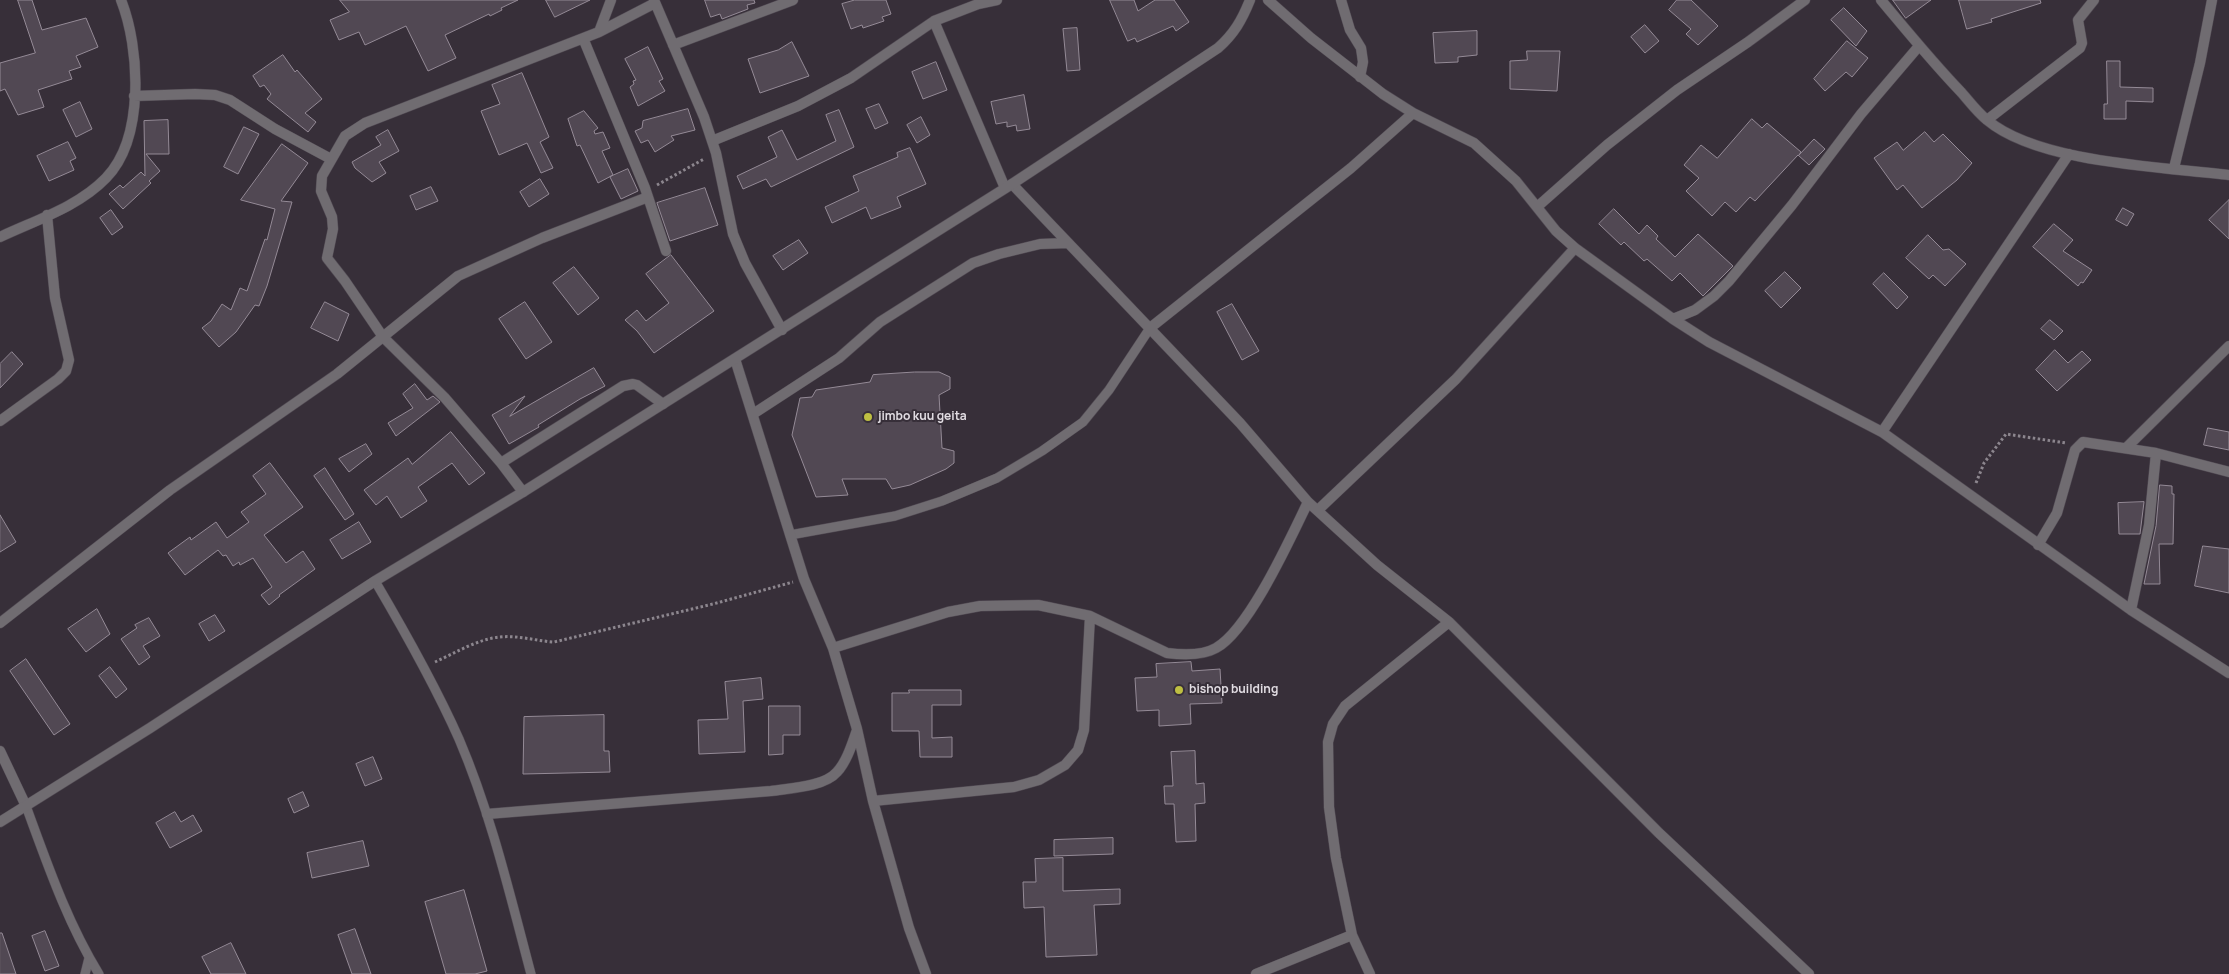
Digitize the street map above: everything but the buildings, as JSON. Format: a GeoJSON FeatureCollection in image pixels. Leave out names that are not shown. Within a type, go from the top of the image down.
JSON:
{"type":"FeatureCollection","features":[{"type":"Feature","properties":{"kind":"street"},"geometry":{"type":"LineString","coordinates":[[0,237],[74,203],[107,177],[129,136],[134,96],[133,45],[130,27],[121,0]]}},
{"type":"Feature","properties":{"kind":"street"},"geometry":{"type":"LineString","coordinates":[[599,32],[612,0]]}},
{"type":"Feature","properties":{"kind":"street"},"geometry":{"type":"LineString","coordinates":[[674,45],[793,0]]}},
{"type":"Feature","properties":{"kind":"street"},"geometry":{"type":"LineString","coordinates":[[712,141],[798,106],[851,78],[934,21],[978,4],[997,0]]}},
{"type":"Feature","properties":{"kind":"street"},"geometry":{"type":"LineString","coordinates":[[0,822],[150,728],[375,581],[523,492],[1009,186],[1218,48],[1231,37],[1240,23],[1250,0]]}},
{"type":"Feature","properties":{"kind":"street"},"geometry":{"type":"LineString","coordinates":[[1268,0],[1311,38],[1383,94],[1413,113],[1474,143],[1516,181],[1556,231],[1575,248],[1673,319],[1709,342],[1882,432],[2131,610],[2229,673]]}},
{"type":"Feature","properties":{"kind":"street"},"geometry":{"type":"LineString","coordinates":[[1340,0],[1350,30],[1361,48],[1363,62],[1360,77]]}},
{"type":"Feature","properties":{"kind":"street"},"geometry":{"type":"LineString","coordinates":[[1537,207],[1607,145],[1677,90],[1748,42],[1804,0]]}},
{"type":"Feature","properties":{"kind":"street"},"geometry":{"type":"LineString","coordinates":[[1881,0],[1919,46],[1987,120],[2012,136],[2039,147],[2069,154],[2229,175]]}},
{"type":"Feature","properties":{"kind":"street"},"geometry":{"type":"LineString","coordinates":[[1987,120],[2080,48],[2082,44],[2078,20],[2094,0]]}},
{"type":"Feature","properties":{"kind":"street"},"geometry":{"type":"LineString","coordinates":[[2174,168],[2200,63],[2212,0]]}},
{"type":"Feature","properties":{"kind":"street"},"geometry":{"type":"LineString","coordinates":[[523,492],[501,463],[445,398],[383,337],[327,258],[332,217],[321,191],[320,182],[345,136],[365,123],[519,61],[599,32],[655,2],[712,141],[733,234],[745,263],[782,330]]}},
{"type":"Feature","properties":{"kind":"street"},"geometry":{"type":"LineString","coordinates":[[934,21],[1009,186],[1150,328],[1240,423],[1308,502],[1377,565],[1448,622],[1659,833],[1809,974]]}},
{"type":"Feature","properties":{"kind":"street"},"geometry":{"type":"LineString","coordinates":[[583,38],[647,194],[666,252]]}},
{"type":"Feature","properties":{"kind":"street"},"geometry":{"type":"LineString","coordinates":[[1673,319],[1695,310],[1714,296],[1729,281],[1792,205],[1861,114],[1919,46]]}},
{"type":"Feature","properties":{"kind":"street"},"geometry":{"type":"LineString","coordinates":[[134,96],[215,95],[230,100],[275,129],[331,159]]}},
{"type":"Feature","properties":{"kind":"street"},"geometry":{"type":"LineString","coordinates":[[1150,328],[1351,168],[1413,113]]}},
{"type":"Feature","properties":{"kind":"street"},"geometry":{"type":"LineString","coordinates":[[1882,432],[2069,154]]}},
{"type":"Feature","properties":{"kind":"street"},"geometry":{"type":"LineString","coordinates":[[0,623],[170,490],[337,374],[458,276],[647,194]]}},
{"type":"Feature","properties":{"kind":"street"},"geometry":{"type":"LineString","coordinates":[[0,421],[58,379],[66,371],[68,360],[56,298],[46,216]]}},
{"type":"Feature","properties":{"kind":"street"},"geometry":{"type":"LineString","coordinates":[[752,414],[839,358],[880,322],[973,263],[999,254],[1040,244],[1068,244]]}},
{"type":"Feature","properties":{"kind":"street"},"geometry":{"type":"LineString","coordinates":[[1318,510],[1456,379],[1575,248]]}},
{"type":"Feature","properties":{"kind":"street"},"geometry":{"type":"LineString","coordinates":[[2126,448],[2229,346]]}},
{"type":"Feature","properties":{"kind":"street"},"geometry":{"type":"LineString","coordinates":[[735,359],[804,579],[833,648],[857,729],[873,801],[909,928],[926,974]]}},
{"type":"Feature","properties":{"kind":"street"},"geometry":{"type":"LineString","coordinates":[[501,463],[574,416],[629,384],[637,385],[663,404]]}},
{"type":"Feature","properties":{"kind":"street"},"geometry":{"type":"LineString","coordinates":[[2038,545],[2057,513],[2075,450],[2079,444],[2087,442],[2156,453],[2229,472]]}},
{"type":"Feature","properties":{"kind":"street"},"geometry":{"type":"LineString","coordinates":[[2131,610],[2149,525],[2156,453]]}},
{"type":"Feature","properties":{"kind":"street"},"geometry":{"type":"LineString","coordinates":[[833,648],[948,612],[980,606],[1038,605],[1090,616],[1167,653],[1195,654],[1215,649],[1229,637],[1259,595],[1308,502]]}},
{"type":"Feature","properties":{"kind":"street"},"geometry":{"type":"LineString","coordinates":[[873,801],[1014,787],[1038,780],[1065,765],[1078,750],[1084,730],[1090,616]]}},
{"type":"Feature","properties":{"kind":"street"},"geometry":{"type":"LineString","coordinates":[[1370,974],[1352,935],[1336,858],[1329,807],[1328,742],[1333,724],[1345,706],[1448,622]]}},
{"type":"Feature","properties":{"kind":"street"},"geometry":{"type":"LineString","coordinates":[[487,814],[771,791],[814,785],[837,773],[849,752],[857,729]]}},
{"type":"Feature","properties":{"kind":"street"},"geometry":{"type":"LineString","coordinates":[[0,752],[26,806]]}},
{"type":"Feature","properties":{"kind":"street"},"geometry":{"type":"LineString","coordinates":[[1256,974],[1352,935]]}},
{"type":"Feature","properties":{"kind":"lane"},"geometry":{"type":"LineString","coordinates":[[790,535],[895,516],[942,501],[997,478],[1042,451],[1083,422],[1109,390],[1150,328]]}},
{"type":"Feature","properties":{"kind":"lane"},"geometry":{"type":"LineString","coordinates":[[375,581],[458,738],[487,814],[531,974]]}},
{"type":"Feature","properties":{"kind":"lane"},"geometry":{"type":"LineString","coordinates":[[26,806],[56,886],[89,958],[99,974]]}},
{"type":"Feature","properties":{"kind":"lane"},"geometry":{"type":"LineString","coordinates":[[85,974],[89,958]]}},
{"type":"Feature","properties":{"kind":"path"},"geometry":{"type":"LineString","coordinates":[[647,194],[716,153]]}},
{"type":"Feature","properties":{"kind":"path"},"geometry":{"type":"LineString","coordinates":[[1964,491],[1975,484],[1984,463],[2006,434],[2040,441],[2079,444]]}},
{"type":"Feature","properties":{"kind":"path"},"geometry":{"type":"LineString","coordinates":[[422,667],[487,640],[510,637],[554,642],[713,604],[804,579]]}},
{"type":"Feature","properties":{"kind":"place","name":"jimbo kuu geita"},"geometry":{"type":"Point","coordinates":[868,417]}},
{"type":"Feature","properties":{"kind":"place","name":"bishop building"},"geometry":{"type":"Point","coordinates":[1179,690]}}]}
